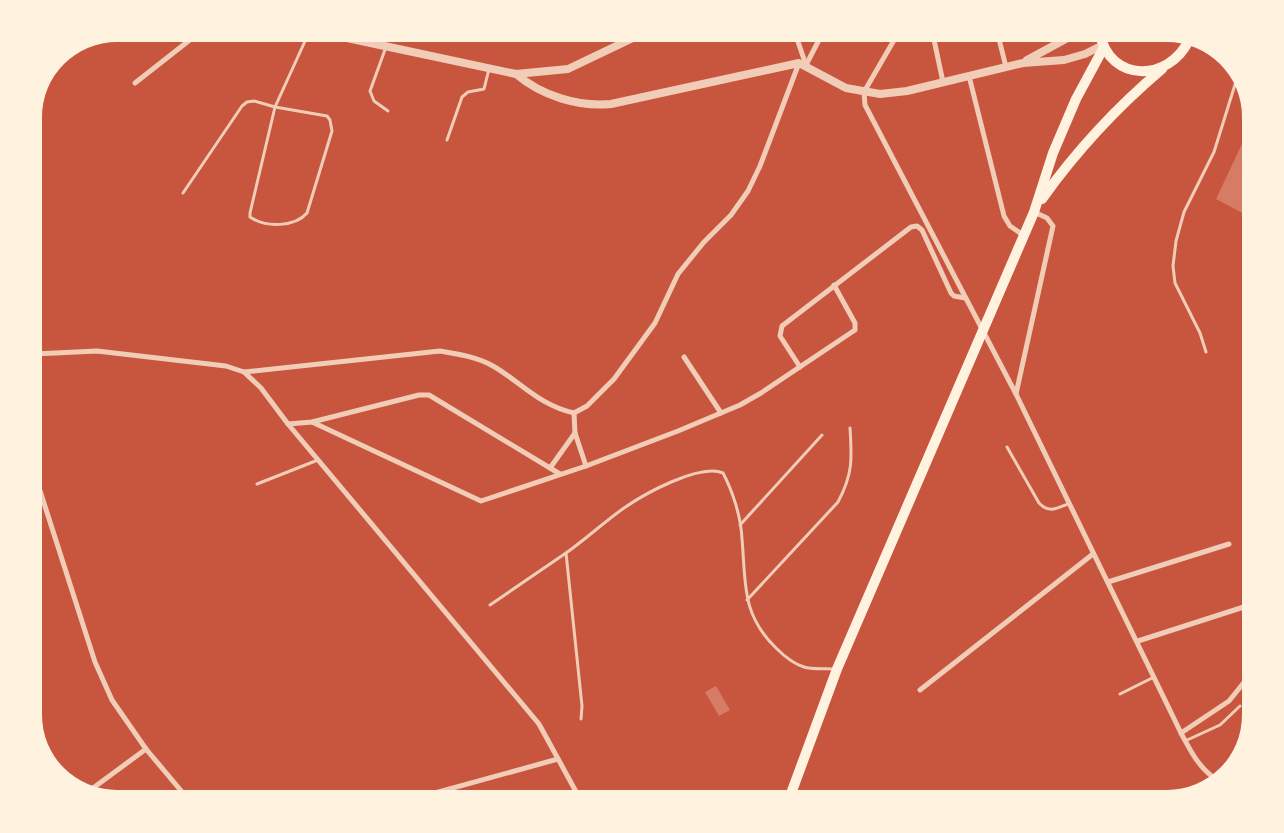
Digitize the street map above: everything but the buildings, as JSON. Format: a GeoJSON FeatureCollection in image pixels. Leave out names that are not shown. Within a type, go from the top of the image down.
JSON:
{"type":"FeatureCollection","features":[{"type":"Feature","properties":{"kind":"highway"},"geometry":{"type":"LineString","coordinates":[[1103,43],[1116,62],[1124,67],[1143,72],[1162,69]]}},
{"type":"Feature","properties":{"kind":"highway"},"geometry":{"type":"LineString","coordinates":[[1034,210],[1062,170],[1093,133],[1126,99],[1178,58],[1186,45]]}},
{"type":"Feature","properties":{"kind":"highway"},"geometry":{"type":"LineString","coordinates":[[792,790],[838,669],[1024,235],[1053,153],[1072,108],[1104,46]]}},
{"type":"Feature","properties":{"kind":"street"},"geometry":{"type":"LineString","coordinates":[[135,83],[186,43]]}},
{"type":"Feature","properties":{"kind":"street"},"geometry":{"type":"LineString","coordinates":[[369,43],[516,74],[568,69],[622,43]]}},
{"type":"Feature","properties":{"kind":"street"},"geometry":{"type":"LineString","coordinates":[[798,43],[803,64]]}},
{"type":"Feature","properties":{"kind":"street"},"geometry":{"type":"LineString","coordinates":[[43,354],[97,351],[226,366],[244,372],[440,352],[462,354],[492,366],[545,404],[574,413],[587,406],[614,379],[654,323],[678,274],[704,242],[731,215],[748,191],[803,64],[817,43]]}},
{"type":"Feature","properties":{"kind":"street"},"geometry":{"type":"LineString","coordinates":[[892,43],[864,92],[865,105],[1016,394],[1068,504],[1138,641],[1185,741],[1205,772],[1210,776]]}},
{"type":"Feature","properties":{"kind":"street"},"geometry":{"type":"LineString","coordinates":[[935,43],[943,82]]}},
{"type":"Feature","properties":{"kind":"street"},"geometry":{"type":"LineString","coordinates":[[1000,43],[1006,67]]}},
{"type":"Feature","properties":{"kind":"street"},"geometry":{"type":"LineString","coordinates":[[1023,63],[1056,43]]}},
{"type":"Feature","properties":{"kind":"street"},"geometry":{"type":"LineString","coordinates":[[516,74],[537,89],[575,102],[594,105],[611,104],[803,64],[846,88],[880,94],[907,91],[1023,63],[1064,60],[1104,46]]}},
{"type":"Feature","properties":{"kind":"street"},"geometry":{"type":"LineString","coordinates":[[968,76],[1004,216],[1010,226],[1024,235]]}},
{"type":"Feature","properties":{"kind":"street"},"geometry":{"type":"LineString","coordinates":[[1016,394],[1052,226],[1047,218],[1034,210]]}},
{"type":"Feature","properties":{"kind":"street"},"geometry":{"type":"LineString","coordinates":[[800,367],[780,336],[782,326],[911,228],[917,226],[922,230],[951,293],[954,296],[965,298]]}},
{"type":"Feature","properties":{"kind":"street"},"geometry":{"type":"LineString","coordinates":[[312,422],[481,500],[586,466],[722,413],[762,393],[855,330],[855,323],[834,286]]}},
{"type":"Feature","properties":{"kind":"street"},"geometry":{"type":"LineString","coordinates":[[684,357],[722,413]]}},
{"type":"Feature","properties":{"kind":"street"},"geometry":{"type":"LineString","coordinates":[[244,372],[261,388],[288,424],[539,724],[575,790]]}},
{"type":"Feature","properties":{"kind":"street"},"geometry":{"type":"LineString","coordinates":[[288,424],[312,422],[419,395],[429,395],[560,474]]}},
{"type":"Feature","properties":{"kind":"street"},"geometry":{"type":"LineString","coordinates":[[574,413],[575,433],[586,466]]}},
{"type":"Feature","properties":{"kind":"street"},"geometry":{"type":"LineString","coordinates":[[550,468],[575,433]]}},
{"type":"Feature","properties":{"kind":"street"},"geometry":{"type":"LineString","coordinates":[[43,500],[95,662],[112,700],[146,749],[180,790]]}},
{"type":"Feature","properties":{"kind":"street"},"geometry":{"type":"LineString","coordinates":[[1108,582],[1230,544]]}},
{"type":"Feature","properties":{"kind":"street"},"geometry":{"type":"LineString","coordinates":[[920,690],[1093,554]]}},
{"type":"Feature","properties":{"kind":"street"},"geometry":{"type":"LineString","coordinates":[[1138,641],[1242,608]]}},
{"type":"Feature","properties":{"kind":"street"},"geometry":{"type":"LineString","coordinates":[[1181,733],[1230,701],[1242,685]]}},
{"type":"Feature","properties":{"kind":"street"},"geometry":{"type":"LineString","coordinates":[[95,787],[146,749]]}},
{"type":"Feature","properties":{"kind":"street"},"geometry":{"type":"LineString","coordinates":[[446,790],[558,759]]}},
{"type":"Feature","properties":{"kind":"lane"},"geometry":{"type":"LineString","coordinates":[[183,193],[242,106],[247,102],[254,101],[275,107],[327,116],[330,120],[332,132],[307,213],[302,219],[293,222],[271,224],[254,220],[250,217],[275,107],[304,43]]}},
{"type":"Feature","properties":{"kind":"lane"},"geometry":{"type":"LineString","coordinates":[[386,47],[370,91],[374,101],[388,111]]}},
{"type":"Feature","properties":{"kind":"lane"},"geometry":{"type":"LineString","coordinates":[[447,140],[460,101],[468,92],[484,90],[489,68]]}},
{"type":"Feature","properties":{"kind":"lane"},"geometry":{"type":"LineString","coordinates":[[1206,352],[1200,333],[1175,282],[1173,266],[1176,242],[1184,212],[1214,152],[1234,85]]}},
{"type":"Feature","properties":{"kind":"lane"},"geometry":{"type":"LineString","coordinates":[[747,600],[838,502],[848,484],[852,463],[850,428]]}},
{"type":"Feature","properties":{"kind":"lane"},"geometry":{"type":"LineString","coordinates":[[740,524],[822,435]]}},
{"type":"Feature","properties":{"kind":"lane"},"geometry":{"type":"LineString","coordinates":[[1007,448],[1039,503],[1045,509],[1049,510],[1068,504]]}},
{"type":"Feature","properties":{"kind":"lane"},"geometry":{"type":"LineString","coordinates":[[257,484],[318,460]]}},
{"type":"Feature","properties":{"kind":"lane"},"geometry":{"type":"LineString","coordinates":[[490,605],[566,553],[623,508],[646,494],[710,470],[723,473],[726,479],[740,524],[744,589],[752,616],[761,631],[782,654],[805,668],[838,669]]}},
{"type":"Feature","properties":{"kind":"lane"},"geometry":{"type":"LineString","coordinates":[[566,553],[581,719]]}},
{"type":"Feature","properties":{"kind":"lane"},"geometry":{"type":"LineString","coordinates":[[1120,694],[1154,677]]}},
{"type":"Feature","properties":{"kind":"lane"},"geometry":{"type":"LineString","coordinates":[[1185,741],[1220,725],[1240,706]]}}]}
